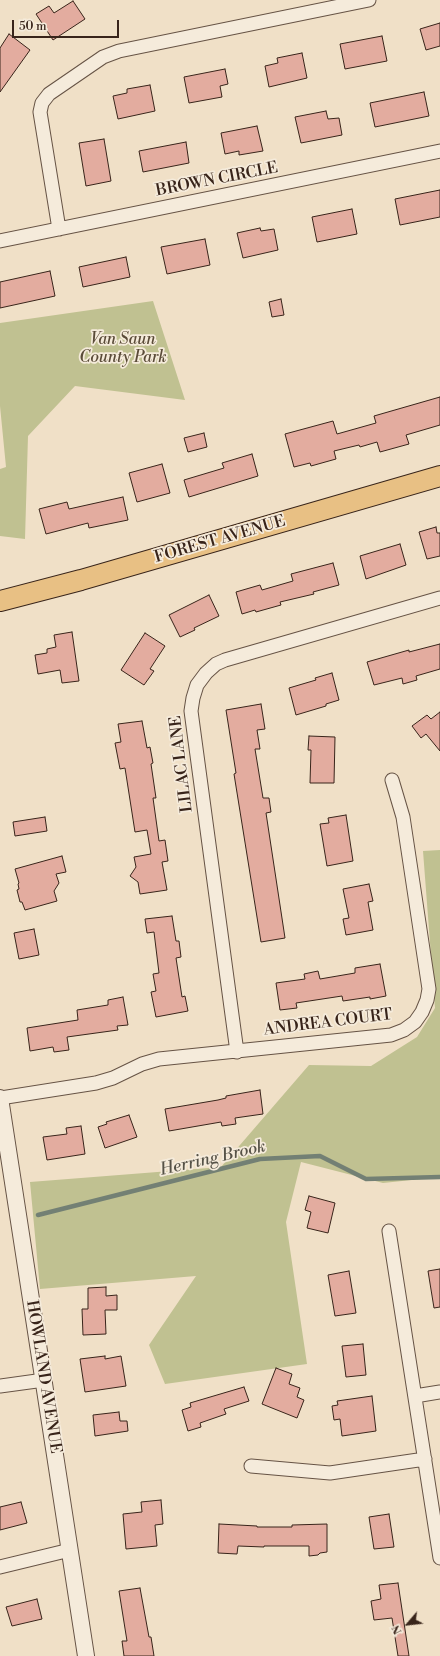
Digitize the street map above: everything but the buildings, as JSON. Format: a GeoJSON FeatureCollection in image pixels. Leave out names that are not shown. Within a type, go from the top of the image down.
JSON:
{"type":"FeatureCollection","features":[{"type":"Feature","properties":{"kind":"main road","name":"FOREST AVENUE"},"geometry":{"type":"LineString","coordinates":[[0,601],[81,580],[440,476]]}},
{"type":"Feature","properties":{"kind":"street"},"geometry":{"type":"LineString","coordinates":[[59,229],[40,112],[42,103],[49,94],[103,57],[119,51],[369,0]]}},
{"type":"Feature","properties":{"kind":"street","name":"BROWN CIRCLE"},"geometry":{"type":"LineString","coordinates":[[0,241],[440,151]]}},
{"type":"Feature","properties":{"kind":"street","name":"LILAC LANE"},"geometry":{"type":"LineString","coordinates":[[237,1052],[191,711],[197,685],[206,673],[216,664],[224,660],[440,598]]}},
{"type":"Feature","properties":{"kind":"street","name":"ANDREA COURT"},"geometry":{"type":"LineString","coordinates":[[0,1098],[96,1083],[113,1078],[142,1064],[159,1059],[391,1035],[404,1030],[415,1022],[422,1012],[427,1000],[429,988],[403,817],[392,780]]}},
{"type":"Feature","properties":{"kind":"street","name":"HOWLAND AVENUE"},"geometry":{"type":"LineString","coordinates":[[0,1098],[86,1656]]}},
{"type":"Feature","properties":{"kind":"street"},"geometry":{"type":"LineString","coordinates":[[389,1231],[440,1558]]}},
{"type":"Feature","properties":{"kind":"street"},"geometry":{"type":"LineString","coordinates":[[0,1386],[44,1380]]}},
{"type":"Feature","properties":{"kind":"street"},"geometry":{"type":"LineString","coordinates":[[415,1396],[440,1392]]}},
{"type":"Feature","properties":{"kind":"street"},"geometry":{"type":"LineString","coordinates":[[251,1466],[330,1473],[425,1459]]}},
{"type":"Feature","properties":{"kind":"street"},"geometry":{"type":"LineString","coordinates":[[0,1567],[70,1550]]}},
{"type":"Feature","properties":{"kind":"green space","name":"Van Saun County Park"},"geometry":{"type":"Polygon","coordinates":[[[153,301],[185,400],[75,386],[28,436],[25,539],[0,536],[0,469],[6,467],[0,406],[0,323],[153,301]]]}},
{"type":"Feature","properties":{"kind":"green space"},"geometry":{"type":"Polygon","coordinates":[[[440,850],[440,1177],[383,1183],[301,1162],[286,1222],[307,1364],[165,1384],[149,1345],[196,1276],[40,1289],[30,1182],[221,1167],[309,1065],[371,1066],[417,1037],[435,1008],[423,851],[440,850]]]}},
{"type":"Feature","properties":{"kind":"waterway","name":"Herring Brook"},"geometry":{"type":"LineString","coordinates":[[38,1215],[260,1159],[320,1156],[366,1179],[440,1177]]}}]}
